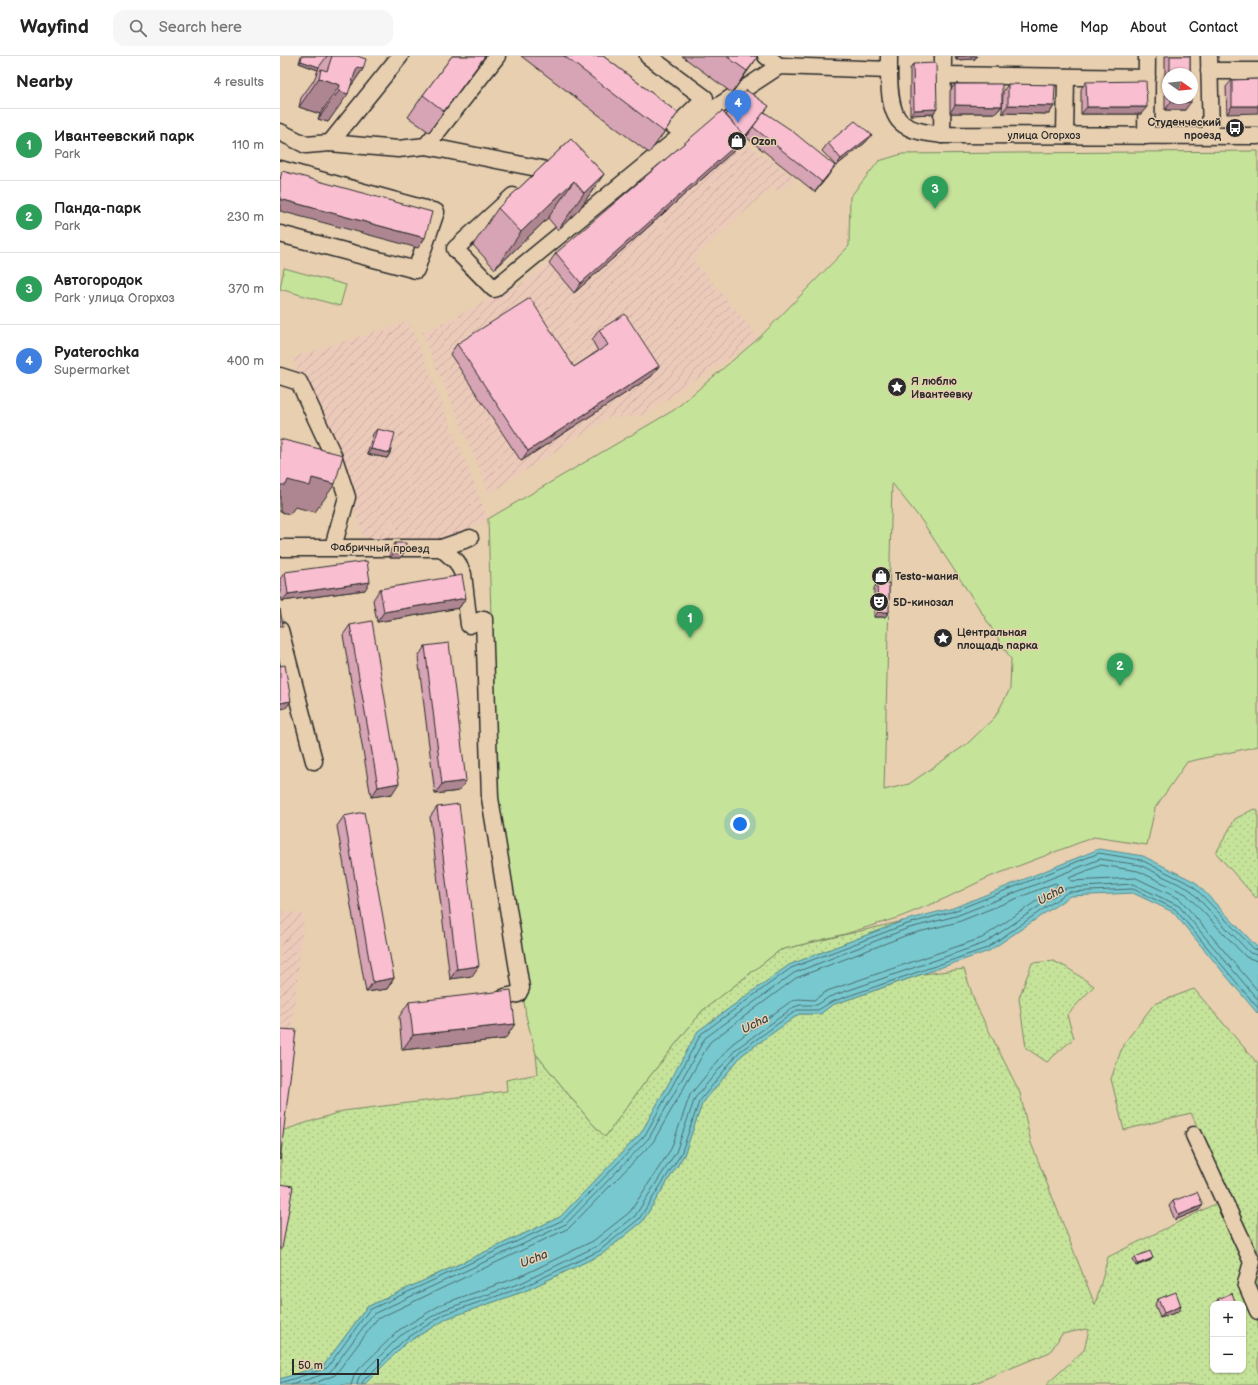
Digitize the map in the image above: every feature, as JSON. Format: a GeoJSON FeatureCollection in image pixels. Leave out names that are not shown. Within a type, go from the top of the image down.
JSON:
{"type":"FeatureCollection","features":[{"type":"Feature","properties":{"kind":"street"},"geometry":{"type":"LineString","coordinates":[[330,143],[400,56]]}},
{"type":"Feature","properties":{"kind":"street"},"geometry":{"type":"LineString","coordinates":[[426,146],[497,56]]}},
{"type":"Feature","properties":{"kind":"street"},"geometry":{"type":"LineString","coordinates":[[638,99],[675,127],[705,98],[648,56]]}},
{"type":"Feature","properties":{"kind":"street"},"geometry":{"type":"LineString","coordinates":[[766,56],[779,66]]}},
{"type":"Feature","properties":{"kind":"street"},"geometry":{"type":"LineString","coordinates":[[942,135],[943,56]]}},
{"type":"Feature","properties":{"kind":"street"},"geometry":{"type":"LineString","coordinates":[[1146,136],[1147,56]]}},
{"type":"Feature","properties":{"kind":"street"},"geometry":{"type":"LineString","coordinates":[[533,178],[455,249],[494,288],[588,194],[779,66],[889,63]]}},
{"type":"Feature","properties":{"kind":"street","name":"улица Огорхоз"},"geometry":{"type":"LineString","coordinates":[[889,63],[890,96],[899,121],[904,125],[920,131],[942,135],[1258,136]]}},
{"type":"Feature","properties":{"kind":"street"},"geometry":{"type":"LineString","coordinates":[[1210,135],[1209,64],[1258,71]]}},
{"type":"Feature","properties":{"kind":"street"},"geometry":{"type":"LineString","coordinates":[[943,75],[1147,78]]}},
{"type":"Feature","properties":{"kind":"street"},"geometry":{"type":"LineString","coordinates":[[1065,135],[1066,77]]}},
{"type":"Feature","properties":{"kind":"street"},"geometry":{"type":"LineString","coordinates":[[280,132],[306,145],[330,143],[398,149],[426,146],[588,194]]}},
{"type":"Feature","properties":{"kind":"street"},"geometry":{"type":"LineString","coordinates":[[280,169],[436,212],[416,270],[280,234]]}},
{"type":"Feature","properties":{"kind":"street"},"geometry":{"type":"LineString","coordinates":[[280,376],[299,382],[333,455],[347,497],[333,547]]}},
{"type":"Feature","properties":{"kind":"street"},"geometry":{"type":"LineString","coordinates":[[441,548],[470,538]]}},
{"type":"Feature","properties":{"kind":"street","name":"Фабричный проезд"},"geometry":{"type":"LineString","coordinates":[[280,548],[441,548],[457,562],[463,574],[469,626],[484,619],[490,798],[521,988],[518,994],[505,997]]}},
{"type":"Feature","properties":{"kind":"street"},"geometry":{"type":"LineString","coordinates":[[280,630],[314,761]]}},
{"type":"Feature","properties":{"kind":"street"},"geometry":{"type":"LineString","coordinates":[[1194,1135],[1252,1262],[1246,1283],[1258,1312]]}},
{"type":"Feature","properties":{"kind":"shaded area"},"geometry":{"type":"Polygon","coordinates":[[[719,124],[740,151],[748,145],[795,178],[790,184],[777,191],[773,186],[692,259],[759,338],[643,415],[608,418],[490,493],[422,333],[523,283],[719,124]]]}},
{"type":"Feature","properties":{"kind":"shaded area"},"geometry":{"type":"Polygon","coordinates":[[[409,321],[488,519],[441,541],[364,539],[336,450],[292,358],[409,321]]]}},
{"type":"Feature","properties":{"kind":"shaded area"},"geometry":{"type":"Polygon","coordinates":[[[280,910],[304,915],[280,1141],[280,910]]]}},
{"type":"Feature","properties":{"kind":"green space"},"geometry":{"type":"Polygon","coordinates":[[[1258,151],[1258,746],[1187,762],[1155,808],[1147,845],[1094,837],[987,878],[946,898],[900,917],[845,934],[780,950],[702,1011],[642,1086],[605,1137],[590,1121],[536,1054],[526,1016],[497,805],[488,519],[674,410],[759,338],[849,246],[850,197],[879,161],[902,154],[1258,151]],[[892,483],[884,790],[909,784],[967,744],[995,717],[1010,689],[1011,659],[922,521],[892,483]]]}},
{"type":"Feature","properties":{"kind":"green space"},"geometry":{"type":"Polygon","coordinates":[[[284,268],[346,285],[340,306],[280,289],[284,268]]]}},
{"type":"Feature","properties":{"kind":"green space"},"geometry":{"type":"Polygon","coordinates":[[[1254,809],[1258,811],[1258,896],[1256,898],[1216,853],[1235,819],[1254,809]]]}},
{"type":"Feature","properties":{"kind":"green space"},"geometry":{"type":"Polygon","coordinates":[[[903,921],[789,965],[698,1031],[641,1133],[560,1217],[367,1307],[324,1365],[280,1379],[281,1131],[343,1111],[507,1091],[506,1080],[538,1074],[536,1054],[590,1121],[605,1137],[642,1086],[702,1011],[780,950],[903,921]]]}},
{"type":"Feature","properties":{"kind":"green space"},"geometry":{"type":"Polygon","coordinates":[[[1053,961],[1066,967],[1094,986],[1067,1015],[1074,1038],[1047,1062],[1026,1048],[1019,998],[1032,963],[1053,961]]]}},
{"type":"Feature","properties":{"kind":"green space"},"geometry":{"type":"Polygon","coordinates":[[[964,969],[975,1003],[1020,1093],[1031,1143],[1095,1305],[1108,1257],[1231,1196],[1191,1113],[1124,1130],[1111,1079],[1123,1045],[1154,1004],[1194,989],[1258,1064],[1258,1385],[1046,1385],[1084,1350],[1089,1330],[1086,1329],[1062,1334],[1050,1352],[970,1385],[364,1385],[406,1343],[448,1318],[525,1291],[602,1254],[642,1222],[684,1155],[702,1104],[742,1055],[799,1014],[820,1014],[832,1005],[923,974],[964,969]]]}},
{"type":"Feature","properties":{"kind":"water","name":"Ucha"},"geometry":{"type":"Polygon","coordinates":[[[1099,849],[1143,856],[1195,882],[1258,948],[1258,1014],[1173,912],[1133,893],[1070,896],[989,951],[832,1005],[820,1014],[799,1014],[742,1055],[702,1104],[684,1155],[642,1222],[602,1254],[525,1291],[448,1318],[406,1343],[364,1385],[280,1385],[280,1379],[324,1365],[367,1307],[560,1217],[641,1133],[698,1031],[789,965],[903,921],[953,908],[1099,849]]]}},
{"type":"Feature","properties":{"kind":"building"},"geometry":{"type":"Polygon","coordinates":[[[302,56],[327,56],[319,67],[301,61],[302,56]]]}},
{"type":"Feature","properties":{"kind":"building"},"geometry":{"type":"Polygon","coordinates":[[[332,56],[357,56],[366,59],[363,69],[357,67],[348,94],[339,91],[340,85],[319,78],[321,69],[327,71],[332,56]]]}},
{"type":"Feature","properties":{"kind":"building"},"geometry":{"type":"Polygon","coordinates":[[[452,56],[485,56],[444,111],[423,95],[452,56]]]}},
{"type":"Feature","properties":{"kind":"building"},"geometry":{"type":"Polygon","coordinates":[[[564,56],[603,56],[678,113],[664,132],[564,56]]]}},
{"type":"Feature","properties":{"kind":"building"},"geometry":{"type":"Polygon","coordinates":[[[726,56],[755,56],[757,58],[747,71],[726,56]]]}},
{"type":"Feature","properties":{"kind":"building"},"geometry":{"type":"Polygon","coordinates":[[[1170,56],[1190,56],[1190,68],[1170,68],[1170,56]]]}},
{"type":"Feature","properties":{"kind":"building"},"geometry":{"type":"Polygon","coordinates":[[[936,63],[937,109],[914,110],[913,64],[936,63]]]}},
{"type":"Feature","properties":{"kind":"building"},"geometry":{"type":"Polygon","coordinates":[[[1258,79],[1258,106],[1232,106],[1232,80],[1258,79]]]}},
{"type":"Feature","properties":{"kind":"building"},"geometry":{"type":"Polygon","coordinates":[[[1146,81],[1147,107],[1087,107],[1086,82],[1146,81]]]}},
{"type":"Feature","properties":{"kind":"building"},"geometry":{"type":"Polygon","coordinates":[[[955,84],[1002,84],[1002,106],[955,105],[955,84]]]}},
{"type":"Feature","properties":{"kind":"building"},"geometry":{"type":"Polygon","coordinates":[[[1008,84],[1055,85],[1054,106],[1008,105],[1008,84]]]}},
{"type":"Feature","properties":{"kind":"building"},"geometry":{"type":"Polygon","coordinates":[[[746,90],[769,106],[745,137],[726,115],[746,90]]]}},
{"type":"Feature","properties":{"kind":"building"},"geometry":{"type":"Polygon","coordinates":[[[722,111],[745,137],[581,283],[556,253],[722,111]]]}},
{"type":"Feature","properties":{"kind":"building"},"geometry":{"type":"Polygon","coordinates":[[[764,112],[791,130],[835,166],[822,182],[753,127],[764,112]]]}},
{"type":"Feature","properties":{"kind":"building"},"geometry":{"type":"Polygon","coordinates":[[[855,121],[872,135],[841,159],[828,143],[855,121]]]}},
{"type":"Feature","properties":{"kind":"building"},"geometry":{"type":"Polygon","coordinates":[[[571,139],[604,174],[584,193],[574,181],[521,232],[498,208],[571,139]]]}},
{"type":"Feature","properties":{"kind":"building"},"geometry":{"type":"Polygon","coordinates":[[[282,171],[432,212],[425,238],[280,199],[280,180],[282,171]]]}},
{"type":"Feature","properties":{"kind":"building"},"geometry":{"type":"Polygon","coordinates":[[[530,298],[574,367],[608,345],[599,330],[625,314],[659,366],[528,451],[457,344],[530,298]]]}},
{"type":"Feature","properties":{"kind":"building"},"geometry":{"type":"Polygon","coordinates":[[[377,429],[395,433],[390,453],[371,449],[377,429]]]}},
{"type":"Feature","properties":{"kind":"building"},"geometry":{"type":"Polygon","coordinates":[[[280,439],[343,455],[335,484],[312,478],[310,486],[288,480],[286,485],[280,485],[280,439]]]}},
{"type":"Feature","properties":{"kind":"building"},"geometry":{"type":"Polygon","coordinates":[[[395,543],[406,543],[406,550],[395,551],[395,543]]]}},
{"type":"Feature","properties":{"kind":"building"},"geometry":{"type":"Polygon","coordinates":[[[367,561],[370,582],[288,594],[285,572],[367,561]]]}},
{"type":"Feature","properties":{"kind":"building"},"geometry":{"type":"Polygon","coordinates":[[[879,571],[888,571],[887,577],[878,576],[879,571]]]}},
{"type":"Feature","properties":{"kind":"building"},"geometry":{"type":"Polygon","coordinates":[[[462,575],[466,598],[384,612],[380,589],[462,575]]]}},
{"type":"Feature","properties":{"kind":"building"},"geometry":{"type":"Polygon","coordinates":[[[877,583],[889,583],[889,612],[878,612],[877,583]]]}},
{"type":"Feature","properties":{"kind":"building"},"geometry":{"type":"Polygon","coordinates":[[[280,609],[283,626],[280,626],[280,609]]]}},
{"type":"Feature","properties":{"kind":"building"},"geometry":{"type":"Polygon","coordinates":[[[372,621],[399,783],[378,787],[350,625],[372,621]]]}},
{"type":"Feature","properties":{"kind":"building"},"geometry":{"type":"Polygon","coordinates":[[[449,643],[466,781],[442,784],[425,646],[449,643]]]}},
{"type":"Feature","properties":{"kind":"building"},"geometry":{"type":"Polygon","coordinates":[[[285,665],[291,701],[280,703],[280,666],[285,665]]]}},
{"type":"Feature","properties":{"kind":"building"},"geometry":{"type":"Polygon","coordinates":[[[459,804],[479,966],[457,969],[437,807],[459,804]]]}},
{"type":"Feature","properties":{"kind":"building"},"geometry":{"type":"Polygon","coordinates":[[[364,812],[394,978],[373,982],[344,816],[364,812]]]}},
{"type":"Feature","properties":{"kind":"building"},"geometry":{"type":"Polygon","coordinates":[[[511,990],[515,1024],[413,1035],[409,1002],[511,990]]]}},
{"type":"Feature","properties":{"kind":"building"},"geometry":{"type":"Polygon","coordinates":[[[280,1029],[296,1030],[280,1160],[280,1029]]]}},
{"type":"Feature","properties":{"kind":"building"},"geometry":{"type":"Polygon","coordinates":[[[280,1184],[293,1186],[282,1249],[280,1249],[280,1184]]]}},
{"type":"Feature","properties":{"kind":"building"},"geometry":{"type":"Polygon","coordinates":[[[1197,1192],[1203,1205],[1179,1215],[1173,1201],[1197,1192]]]}},
{"type":"Feature","properties":{"kind":"building"},"geometry":{"type":"Polygon","coordinates":[[[1150,1251],[1153,1258],[1138,1264],[1135,1257],[1150,1251]]]}},
{"type":"Feature","properties":{"kind":"building"},"geometry":{"type":"Polygon","coordinates":[[[1176,1292],[1181,1306],[1164,1313],[1158,1299],[1176,1292]]]}},
{"type":"Feature","properties":{"kind":"building"},"geometry":{"type":"Polygon","coordinates":[[[1232,1293],[1235,1301],[1219,1301],[1218,1299],[1232,1293]]]}},
{"type":"Feature","properties":{"kind":"place","name":"Pyaterochka"},"geometry":{"type":"Point","coordinates":[738,123]}},
{"type":"Feature","properties":{"kind":"place","name":"Студенческий проезд"},"geometry":{"type":"Point","coordinates":[1235,128]}},
{"type":"Feature","properties":{"kind":"place","name":"Ozon"},"geometry":{"type":"Point","coordinates":[737,141]}},
{"type":"Feature","properties":{"kind":"place","name":"Автогородок"},"geometry":{"type":"Point","coordinates":[935,209]}},
{"type":"Feature","properties":{"kind":"place","name":"Я люблю Ивантеевку"},"geometry":{"type":"Point","coordinates":[897,387]}},
{"type":"Feature","properties":{"kind":"place","name":"Testo-мания"},"geometry":{"type":"Point","coordinates":[881,576]}},
{"type":"Feature","properties":{"kind":"place","name":"5D-кинозал"},"geometry":{"type":"Point","coordinates":[879,602]}},
{"type":"Feature","properties":{"kind":"place","name":"Ивантеевский парк"},"geometry":{"type":"Point","coordinates":[690,638]}},
{"type":"Feature","properties":{"kind":"place","name":"Центральная площадь парка"},"geometry":{"type":"Point","coordinates":[943,638]}},
{"type":"Feature","properties":{"kind":"place","name":"Панда-парк"},"geometry":{"type":"Point","coordinates":[1120,686]}}]}
